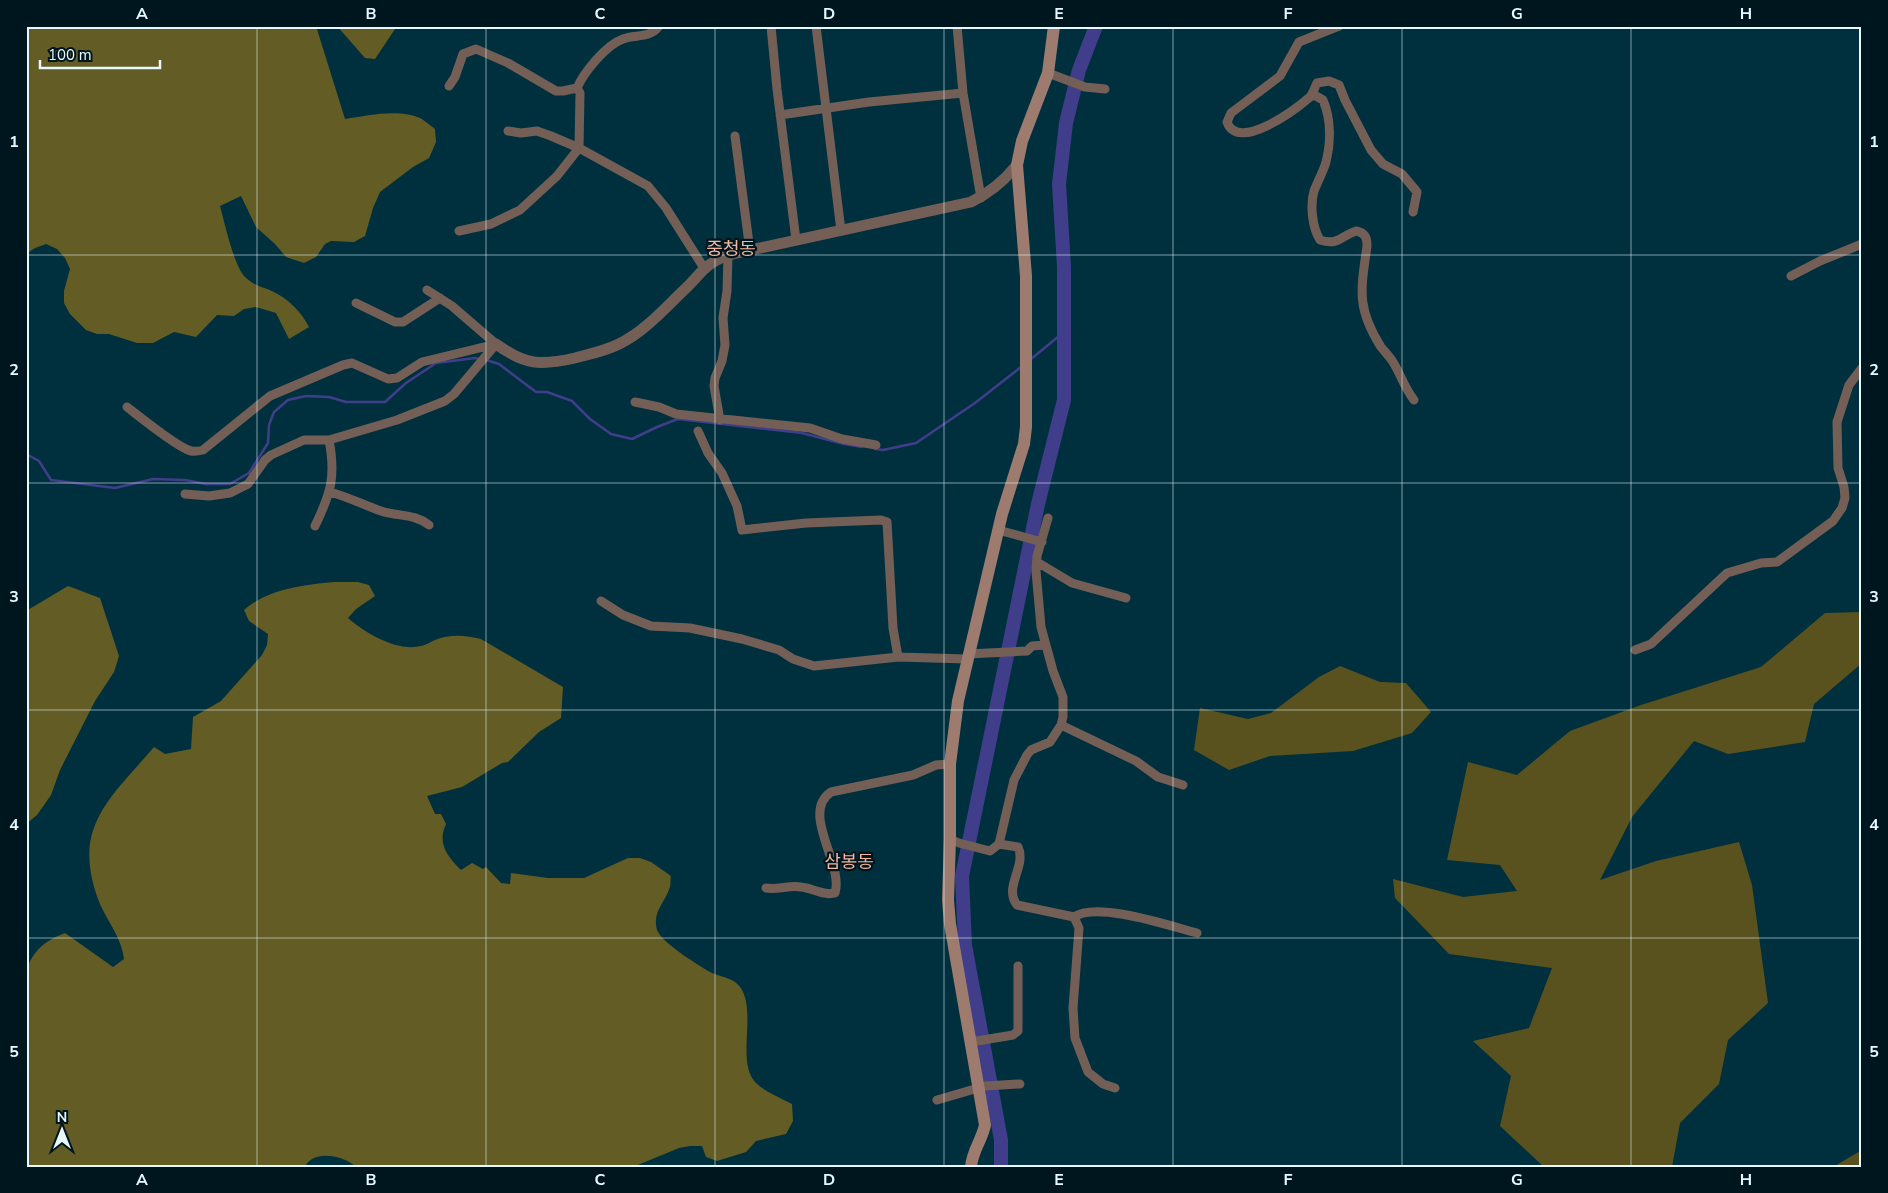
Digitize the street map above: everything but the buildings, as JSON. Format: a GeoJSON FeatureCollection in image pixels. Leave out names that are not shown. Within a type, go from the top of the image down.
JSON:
{"type":"FeatureCollection","features":[{"type":"Feature","properties":{"kind":"main road"},"geometry":{"type":"LineString","coordinates":[[971,1167],[971,1160],[985,1125],[982,1088],[950,924],[948,900],[954,841],[950,764],[958,701],[968,656],[1008,490],[1024,444],[1026,427],[1026,276],[1017,165],[1022,141],[1048,73],[1054,26]]}},
{"type":"Feature","properties":{"kind":"street"},"geometry":{"type":"LineString","coordinates":[[577,88],[582,76],[591,64],[616,42],[622,39],[650,34],[659,26]]}},
{"type":"Feature","properties":{"kind":"street"},"geometry":{"type":"LineString","coordinates":[[771,26],[796,240]]}},
{"type":"Feature","properties":{"kind":"street"},"geometry":{"type":"LineString","coordinates":[[816,26],[841,231]]}},
{"type":"Feature","properties":{"kind":"street"},"geometry":{"type":"LineString","coordinates":[[957,26],[964,93],[981,198]]}},
{"type":"Feature","properties":{"kind":"street"},"geometry":{"type":"LineString","coordinates":[[1339,26],[1299,42],[1280,76],[1231,113],[1228,118],[1229,127],[1233,131],[1240,133],[1256,130],[1274,122],[1310,96],[1317,83],[1328,81],[1339,85],[1371,150],[1383,164],[1402,174],[1417,192],[1413,212]]}},
{"type":"Feature","properties":{"kind":"street"},"geometry":{"type":"LineString","coordinates":[[449,86],[455,77],[463,54],[476,50],[508,63],[556,91],[577,88]]}},
{"type":"Feature","properties":{"kind":"street"},"geometry":{"type":"LineString","coordinates":[[1048,73],[1085,86],[1104,89]]}},
{"type":"Feature","properties":{"kind":"street"},"geometry":{"type":"LineString","coordinates":[[458,231],[491,224],[520,210],[557,176],[579,148],[580,92],[577,88]]}},
{"type":"Feature","properties":{"kind":"street"},"geometry":{"type":"LineString","coordinates":[[780,115],[869,102],[964,93]]}},
{"type":"Feature","properties":{"kind":"street"},"geometry":{"type":"LineString","coordinates":[[1310,96],[1316,96],[1323,100],[1330,136],[1326,162],[1313,195],[1313,223],[1316,233],[1320,240],[1333,243],[1356,231],[1365,235],[1367,246],[1361,290],[1364,312],[1381,347],[1397,369],[1404,386],[1414,400]]}},
{"type":"Feature","properties":{"kind":"street"},"geometry":{"type":"LineString","coordinates":[[508,131],[521,133],[537,131],[579,148],[648,186],[666,208],[704,268]]}},
{"type":"Feature","properties":{"kind":"street"},"geometry":{"type":"LineString","coordinates":[[735,136],[750,251]]}},
{"type":"Feature","properties":{"kind":"street"},"geometry":{"type":"LineString","coordinates":[[428,290],[452,306],[509,354],[540,364],[557,362],[619,344],[648,324],[713,261],[796,240],[956,207],[981,198],[1003,182],[1017,165]]}},
{"type":"Feature","properties":{"kind":"street"},"geometry":{"type":"LineString","coordinates":[[1791,276],[1862,244]]}},
{"type":"Feature","properties":{"kind":"street"},"geometry":{"type":"LineString","coordinates":[[720,420],[714,386],[725,345],[723,318],[728,291],[728,256]]}},
{"type":"Feature","properties":{"kind":"street"},"geometry":{"type":"LineString","coordinates":[[356,303],[395,322],[403,322],[440,298]]}},
{"type":"Feature","properties":{"kind":"street"},"geometry":{"type":"LineString","coordinates":[[185,494],[209,496],[230,493],[248,484],[265,460],[271,455],[304,440],[329,440],[396,420],[445,401],[454,394],[496,344]]}},
{"type":"Feature","properties":{"kind":"street"},"geometry":{"type":"LineString","coordinates":[[127,407],[190,451],[203,450],[270,396],[343,365],[352,363],[388,378],[397,378],[422,362],[496,344]]}},
{"type":"Feature","properties":{"kind":"street"},"geometry":{"type":"LineString","coordinates":[[1636,650],[1651,644],[1727,573],[1761,562],[1777,562],[1833,521],[1842,508],[1844,498],[1844,487],[1838,468],[1837,422],[1849,385],[1862,368]]}},
{"type":"Feature","properties":{"kind":"street"},"geometry":{"type":"LineString","coordinates":[[635,402],[658,407],[676,414],[810,428],[842,438],[876,445]]}},
{"type":"Feature","properties":{"kind":"street"},"geometry":{"type":"LineString","coordinates":[[698,431],[708,453],[725,481],[739,513],[742,530],[842,520],[881,520],[887,522],[893,628],[898,657]]}},
{"type":"Feature","properties":{"kind":"street"},"geometry":{"type":"LineString","coordinates":[[316,526],[330,492],[332,482],[332,455],[329,440]]}},
{"type":"Feature","properties":{"kind":"street"},"geometry":{"type":"LineString","coordinates":[[330,492],[382,511],[420,518],[428,525]]}},
{"type":"Feature","properties":{"kind":"street"},"geometry":{"type":"LineString","coordinates":[[954,841],[990,851],[998,844],[1014,780],[1027,755],[1031,750],[1050,742],[1061,725],[1064,709],[1063,697],[1045,645],[1041,627],[1036,562],[1040,541],[1048,518]]}},
{"type":"Feature","properties":{"kind":"street"},"geometry":{"type":"LineString","coordinates":[[998,530],[1040,541]]}},
{"type":"Feature","properties":{"kind":"street"},"geometry":{"type":"LineString","coordinates":[[1036,562],[1072,583],[1126,598]]}},
{"type":"Feature","properties":{"kind":"street"},"geometry":{"type":"LineString","coordinates":[[600,601],[623,615],[651,626],[690,628],[742,639],[779,650],[793,659],[814,666],[898,657],[968,656],[1027,652],[1032,646],[1045,645]]}},
{"type":"Feature","properties":{"kind":"street"},"geometry":{"type":"LineString","coordinates":[[1061,725],[1136,761],[1158,777],[1183,785]]}},
{"type":"Feature","properties":{"kind":"street"},"geometry":{"type":"LineString","coordinates":[[766,888],[776,889],[800,886],[825,893],[835,893],[837,888],[833,866],[820,818],[820,808],[824,797],[831,792],[913,775],[936,765],[950,764]]}},
{"type":"Feature","properties":{"kind":"street"},"geometry":{"type":"LineString","coordinates":[[998,844],[1018,847],[1020,852],[1012,892],[1012,899],[1017,905],[1074,917],[1080,913],[1105,912],[1127,915],[1197,933]]}},
{"type":"Feature","properties":{"kind":"street"},"geometry":{"type":"LineString","coordinates":[[1074,917],[1080,928],[1073,1008],[1075,1038],[1088,1072],[1103,1084],[1115,1088]]}},
{"type":"Feature","properties":{"kind":"street"},"geometry":{"type":"LineString","coordinates":[[973,1042],[1013,1035],[1018,1031],[1018,966]]}},
{"type":"Feature","properties":{"kind":"street"},"geometry":{"type":"LineString","coordinates":[[936,1100],[999,1084],[1020,1084]]}},
{"type":"Feature","properties":{"kind":"shaded area"},"geometry":{"type":"Polygon","coordinates":[[[26,26],[316,26],[345,119],[394,113],[413,116],[422,119],[435,129],[436,142],[429,158],[413,167],[380,192],[365,236],[354,242],[331,241],[325,244],[316,257],[304,263],[286,257],[256,227],[241,196],[220,206],[233,252],[244,276],[255,284],[285,299],[299,311],[309,327],[289,339],[276,313],[256,307],[244,309],[234,316],[217,315],[196,337],[174,332],[153,343],[137,343],[109,334],[97,334],[86,330],[70,314],[64,303],[64,291],[70,269],[65,258],[57,249],[46,244],[26,254],[26,26]]]}},
{"type":"Feature","properties":{"kind":"shaded area"},"geometry":{"type":"Polygon","coordinates":[[[337,26],[397,26],[375,59],[365,58],[337,26]]]}},
{"type":"Feature","properties":{"kind":"shaded area"},"geometry":{"type":"Polygon","coordinates":[[[334,582],[358,582],[369,585],[375,596],[356,609],[348,618],[363,630],[382,640],[392,644],[412,647],[423,646],[435,640],[452,636],[481,639],[563,687],[561,718],[539,732],[508,762],[502,763],[462,787],[427,796],[435,814],[441,814],[446,824],[443,831],[445,849],[451,860],[461,870],[472,863],[483,869],[486,867],[501,883],[510,884],[511,873],[548,878],[584,878],[628,858],[640,858],[651,862],[671,876],[668,893],[656,918],[657,930],[665,941],[680,953],[710,972],[732,980],[742,990],[746,1001],[746,1052],[750,1074],[756,1083],[764,1089],[792,1104],[793,1121],[786,1134],[756,1141],[746,1152],[717,1161],[706,1157],[702,1146],[690,1146],[679,1148],[633,1167],[356,1167],[344,1159],[321,1156],[309,1161],[305,1167],[26,1167],[26,971],[29,963],[41,947],[65,933],[113,967],[124,959],[121,944],[100,904],[92,878],[89,855],[92,835],[99,817],[109,800],[154,747],[165,754],[191,749],[193,717],[221,701],[262,655],[267,645],[268,634],[249,621],[244,610],[264,597],[286,589],[334,582]]]}},
{"type":"Feature","properties":{"kind":"shaded area"},"geometry":{"type":"Polygon","coordinates":[[[68,586],[100,598],[119,656],[114,672],[95,701],[60,770],[51,795],[37,815],[26,824],[26,611],[68,586]]]}},
{"type":"Feature","properties":{"kind":"shaded area"},"geometry":{"type":"Polygon","coordinates":[[[1862,612],[1862,663],[1814,704],[1805,742],[1728,754],[1694,741],[1632,817],[1600,880],[1656,861],[1739,842],[1752,885],[1768,1003],[1728,1040],[1719,1084],[1680,1123],[1672,1167],[1544,1167],[1500,1126],[1511,1076],[1473,1041],[1529,1028],[1552,968],[1449,954],[1395,898],[1393,879],[1463,897],[1517,891],[1500,865],[1447,860],[1468,762],[1517,775],[1570,731],[1641,705],[1761,667],[1825,613],[1862,612]]]}},
{"type":"Feature","properties":{"kind":"shaded area"},"geometry":{"type":"Polygon","coordinates":[[[1340,666],[1380,682],[1406,683],[1431,712],[1412,733],[1353,751],[1270,756],[1229,770],[1194,750],[1200,708],[1248,719],[1271,713],[1319,677],[1340,666]]]}},
{"type":"Feature","properties":{"kind":"shaded area"},"geometry":{"type":"Polygon","coordinates":[[[1862,1150],[1862,1167],[1833,1167],[1862,1150]]]}},
{"type":"Feature","properties":{"kind":"waterway"},"geometry":{"type":"LineString","coordinates":[[1001,1167],[1001,1140],[965,945],[962,876],[1038,504],[1064,400],[1064,267],[1059,184],[1066,123],[1079,70],[1096,26]]}},
{"type":"Feature","properties":{"kind":"waterway"},"geometry":{"type":"LineString","coordinates":[[1031,359],[1064,332]]}},
{"type":"Feature","properties":{"kind":"waterway"},"geometry":{"type":"LineString","coordinates":[[26,454],[39,461],[51,480],[115,488],[153,479],[185,480],[206,484],[230,484],[249,473],[268,443],[269,425],[274,412],[288,400],[306,396],[329,397],[346,402],[385,402],[406,383],[436,363],[480,359]]}},
{"type":"Feature","properties":{"kind":"waterway"},"geometry":{"type":"LineString","coordinates":[[486,360],[499,364],[536,392],[547,392],[572,401],[590,419],[611,434],[632,439],[678,419],[802,433],[862,447]]}},
{"type":"Feature","properties":{"kind":"waterway"},"geometry":{"type":"LineString","coordinates":[[875,449],[883,450],[916,443],[975,403],[1021,367]]}},
{"type":"Feature","properties":{"kind":"district","name":"중청동"},"geometry":{"type":"Point","coordinates":[731,249]}},
{"type":"Feature","properties":{"kind":"district","name":"삼봉동"},"geometry":{"type":"Point","coordinates":[849,862]}}]}
